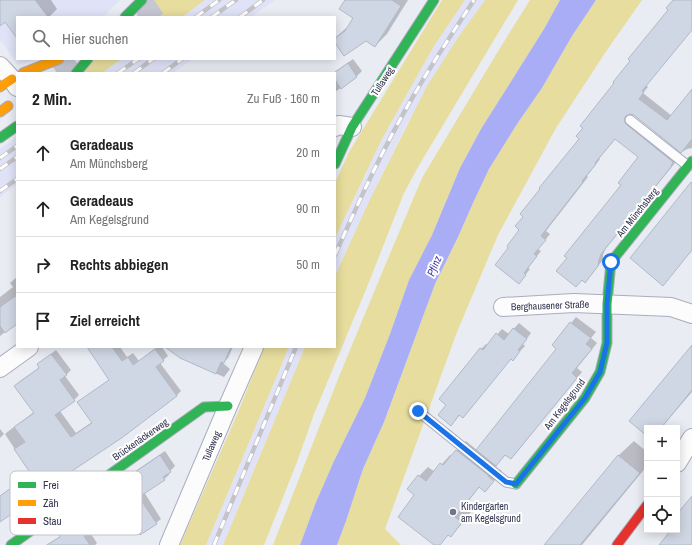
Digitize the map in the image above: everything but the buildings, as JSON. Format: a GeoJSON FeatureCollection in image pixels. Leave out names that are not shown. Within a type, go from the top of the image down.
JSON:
{"type":"FeatureCollection","features":[{"type":"Feature","properties":{"kind":"main road"},"geometry":{"type":"LineString","coordinates":[[126,16],[142,0]]}},
{"type":"Feature","properties":{"kind":"main road","name":"Tullaweg"},"geometry":{"type":"LineString","coordinates":[[336,160],[344,127],[434,0]]}},
{"type":"Feature","properties":{"kind":"main road"},"geometry":{"type":"LineString","coordinates":[[26,72],[56,60]]}},
{"type":"Feature","properties":{"kind":"main road"},"geometry":{"type":"LineString","coordinates":[[77,72],[87,60]]}},
{"type":"Feature","properties":{"kind":"main road"},"geometry":{"type":"LineString","coordinates":[[0,112],[8,106]]}},
{"type":"Feature","properties":{"kind":"main road"},"geometry":{"type":"LineString","coordinates":[[0,138],[16,127]]}},
{"type":"Feature","properties":{"kind":"main road","name":"Am Münchsberg"},"geometry":{"type":"LineString","coordinates":[[607,304],[611,262],[690,164]]}},
{"type":"Feature","properties":{"kind":"main road","name":"Am Kegelsgrund"},"geometry":{"type":"LineString","coordinates":[[516,484],[585,398],[600,372],[607,343],[607,304]]}},
{"type":"Feature","properties":{"kind":"main road","name":"Brückenäckerweg"},"geometry":{"type":"LineString","coordinates":[[114,471],[204,407],[228,406]]}},
{"type":"Feature","properties":{"kind":"main road"},"geometry":{"type":"LineString","coordinates":[[617,545],[644,509]]}},
{"type":"Feature","properties":{"kind":"main road","name":"Brückenäckerweg"},"geometry":{"type":"LineString","coordinates":[[11,545],[25,535]]}},
{"type":"Feature","properties":{"kind":"street","name":"Berghausener Straße"},"geometry":{"type":"LineString","coordinates":[[503,307],[574,303],[607,304],[670,307],[692,314]]}},
{"type":"Feature","properties":{"kind":"street"},"geometry":{"type":"LineString","coordinates":[[0,368],[28,348]]}},
{"type":"Feature","properties":{"kind":"street","name":"Tullaweg"},"geometry":{"type":"LineString","coordinates":[[169,545],[254,348]]}},
{"type":"Feature","properties":{"kind":"street"},"geometry":{"type":"LineString","coordinates":[[678,461],[692,438]]}},
{"type":"Feature","properties":{"kind":"lane"},"geometry":{"type":"LineString","coordinates":[[630,120],[690,164]]}},
{"type":"Feature","properties":{"kind":"lane"},"geometry":{"type":"LineString","coordinates":[[418,411],[506,482],[516,484]]}},
{"type":"Feature","properties":{"kind":"shaded area"},"geometry":{"type":"Polygon","coordinates":[[[0,0],[120,0],[104,16],[16,16],[16,60],[33,60],[18,65],[0,41],[0,0]]]}},
{"type":"Feature","properties":{"kind":"shaded area"},"geometry":{"type":"Polygon","coordinates":[[[153,0],[205,0],[183,16],[136,16],[153,0]]]}},
{"type":"Feature","properties":{"kind":"shaded area"},"geometry":{"type":"Polygon","coordinates":[[[205,0],[275,0],[252,16],[183,16],[205,0]]]}},
{"type":"Feature","properties":{"kind":"shaded area"},"geometry":{"type":"Polygon","coordinates":[[[442,0],[465,0],[434,46],[382,139],[336,236],[336,181],[349,152],[442,0]]]}},
{"type":"Feature","properties":{"kind":"shaded area"},"geometry":{"type":"Polygon","coordinates":[[[465,0],[485,0],[459,36],[405,128],[371,197],[336,274],[336,236],[382,139],[434,46],[465,0]]]}},
{"type":"Feature","properties":{"kind":"shaded area"},"geometry":{"type":"Polygon","coordinates":[[[485,0],[518,0],[404,193],[314,414],[297,462],[264,545],[223,545],[305,348],[336,348],[336,274],[371,197],[427,86],[459,36],[485,0]]]}},
{"type":"Feature","properties":{"kind":"shaded area"},"geometry":{"type":"Polygon","coordinates":[[[530,0],[560,0],[544,29],[481,129],[460,168],[432,235],[409,280],[365,398],[334,461],[316,502],[300,545],[273,545],[340,374],[422,178],[530,0]]]}},
{"type":"Feature","properties":{"kind":"shaded area"},"geometry":{"type":"Polygon","coordinates":[[[596,0],[642,0],[556,128],[498,235],[457,332],[385,529],[401,545],[337,545],[363,469],[384,422],[435,284],[489,169],[517,124],[542,88],[572,36],[596,0]]]}},
{"type":"Feature","properties":{"kind":"shaded area"},"geometry":{"type":"Polygon","coordinates":[[[92,60],[120,60],[103,72],[80,72],[92,60]]]}},
{"type":"Feature","properties":{"kind":"shaded area"},"geometry":{"type":"Polygon","coordinates":[[[120,60],[192,60],[174,72],[103,72],[120,60]]]}},
{"type":"Feature","properties":{"kind":"shaded area"},"geometry":{"type":"Polygon","coordinates":[[[16,138],[16,186],[0,197],[0,149],[16,138]]]}},
{"type":"Feature","properties":{"kind":"shaded area"},"geometry":{"type":"Polygon","coordinates":[[[264,348],[289,348],[206,545],[180,545],[239,410],[264,348]]]}},
{"type":"Feature","properties":{"kind":"shaded area"},"geometry":{"type":"Polygon","coordinates":[[[289,348],[305,348],[223,545],[206,545],[289,348]]]}},
{"type":"Feature","properties":{"kind":"water","name":"Pfinz"},"geometry":{"type":"Polygon","coordinates":[[[560,0],[596,0],[572,36],[542,88],[517,124],[489,169],[435,284],[384,422],[363,469],[337,545],[300,545],[316,502],[334,461],[365,398],[409,280],[432,235],[460,168],[481,129],[544,29],[560,0]]]}},
{"type":"Feature","properties":{"kind":"tunnel"},"geometry":{"type":"LineString","coordinates":[[140,16],[164,0]]}},
{"type":"Feature","properties":{"kind":"tunnel"},"geometry":{"type":"LineString","coordinates":[[58,72],[76,60]]}},
{"type":"Feature","properties":{"kind":"railway"},"geometry":{"type":"LineString","coordinates":[[197,16],[219,0]]}},
{"type":"Feature","properties":{"kind":"railway"},"geometry":{"type":"LineString","coordinates":[[213,16],[236,0]]}},
{"type":"Feature","properties":{"kind":"railway"},"geometry":{"type":"LineString","coordinates":[[241,16],[263,0]]}},
{"type":"Feature","properties":{"kind":"railway"},"geometry":{"type":"LineString","coordinates":[[336,253],[392,134],[429,71],[474,0]]}},
{"type":"Feature","properties":{"kind":"railway"},"geometry":{"type":"LineString","coordinates":[[119,72],[137,60]]}},
{"type":"Feature","properties":{"kind":"railway"},"geometry":{"type":"LineString","coordinates":[[135,72],[152,60]]}},
{"type":"Feature","properties":{"kind":"railway"},"geometry":{"type":"LineString","coordinates":[[164,72],[181,60]]}},
{"type":"Feature","properties":{"kind":"railway"},"geometry":{"type":"LineString","coordinates":[[0,158],[16,147]]}},
{"type":"Feature","properties":{"kind":"railway"},"geometry":{"type":"LineString","coordinates":[[0,169],[16,158]]}},
{"type":"Feature","properties":{"kind":"railway"},"geometry":{"type":"LineString","coordinates":[[0,191],[16,180]]}},
{"type":"Feature","properties":{"kind":"railway"},"geometry":{"type":"LineString","coordinates":[[214,545],[296,348]]}},
{"type":"Feature","properties":{"kind":"traffic: fast"},"geometry":{"type":"LineString","coordinates":[[126,16],[142,0]]}},
{"type":"Feature","properties":{"kind":"traffic: fast"},"geometry":{"type":"LineString","coordinates":[[336,162],[352,127],[434,0]]}},
{"type":"Feature","properties":{"kind":"traffic: fast"},"geometry":{"type":"LineString","coordinates":[[77,72],[87,60]]}},
{"type":"Feature","properties":{"kind":"traffic: fast"},"geometry":{"type":"LineString","coordinates":[[0,138],[16,127]]}},
{"type":"Feature","properties":{"kind":"traffic: fast"},"geometry":{"type":"LineString","coordinates":[[516,484],[585,398],[600,372],[607,343],[607,304],[611,262],[692,161]]}},
{"type":"Feature","properties":{"kind":"traffic: fast"},"geometry":{"type":"LineString","coordinates":[[114,471],[204,407],[228,406]]}},
{"type":"Feature","properties":{"kind":"traffic: fast"},"geometry":{"type":"LineString","coordinates":[[11,545],[25,535]]}},
{"type":"Feature","properties":{"kind":"traffic: slow"},"geometry":{"type":"LineString","coordinates":[[26,72],[56,60]]}},
{"type":"Feature","properties":{"kind":"traffic: slow"},"geometry":{"type":"LineString","coordinates":[[0,87],[12,79]]}},
{"type":"Feature","properties":{"kind":"traffic: slow"},"geometry":{"type":"LineString","coordinates":[[0,112],[8,106]]}},
{"type":"Feature","properties":{"kind":"traffic: jam"},"geometry":{"type":"LineString","coordinates":[[617,545],[644,509]]}},
{"type":"Feature","properties":{"kind":"place","name":"Kindergarten am Kegelsgrund"},"geometry":{"type":"Point","coordinates":[453,512]}},
{"type":"Feature","properties":{"kind":"route"},"geometry":{"type":"LineString","coordinates":[[418,411],[506,482],[516,484],[585,398],[600,372],[607,343],[607,304],[611,262]]}}]}
